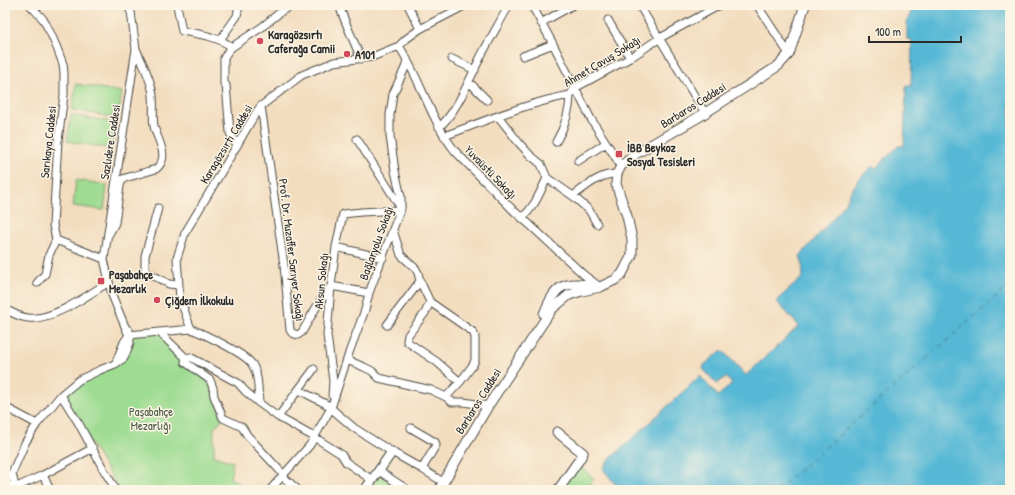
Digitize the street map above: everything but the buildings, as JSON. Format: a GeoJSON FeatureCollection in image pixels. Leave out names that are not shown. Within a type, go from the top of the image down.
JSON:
{"type":"FeatureCollection","features":[{"type":"Feature","properties":{"kind":"main road","name":"Barbaros Caddesi"},"geometry":{"type":"LineString","coordinates":[[619,170],[637,153],[705,113],[778,66],[789,54],[805,5]]}},
{"type":"Feature","properties":{"kind":"main road"},"geometry":{"type":"LineString","coordinates":[[600,287],[615,280],[622,274],[632,255],[632,239],[627,216],[616,184],[619,170]]}},
{"type":"Feature","properties":{"kind":"main road","name":"Barbaros Caddesi"},"geometry":{"type":"LineString","coordinates":[[441,486],[488,406],[541,327],[542,318],[554,293],[564,286],[574,283],[600,287]]}},
{"type":"Feature","properties":{"kind":"main road"},"geometry":{"type":"LineString","coordinates":[[557,432],[583,453],[558,490]]}},
{"type":"Feature","properties":{"kind":"main road"},"geometry":{"type":"LineString","coordinates":[[365,490],[392,452]]}},
{"type":"Feature","properties":{"kind":"street","name":"Sarıkaya Caddesi"},"geometry":{"type":"LineString","coordinates":[[30,5],[43,19],[57,48],[63,64],[64,72],[64,95],[58,141],[53,209],[53,225],[56,240]]}},
{"type":"Feature","properties":{"kind":"street","name":"Sazlıdere Caddesi"},"geometry":{"type":"LineString","coordinates":[[127,5],[131,9],[136,49],[104,259],[112,295],[129,335]]}},
{"type":"Feature","properties":{"kind":"street"},"geometry":{"type":"LineString","coordinates":[[177,5],[182,31],[197,33],[220,40],[232,47]]}},
{"type":"Feature","properties":{"kind":"street"},"geometry":{"type":"LineString","coordinates":[[220,40],[237,16],[239,5]]}},
{"type":"Feature","properties":{"kind":"street"},"geometry":{"type":"LineString","coordinates":[[237,146],[230,133],[226,85],[224,84],[224,58],[232,47],[262,27],[283,10],[295,5]]}},
{"type":"Feature","properties":{"kind":"street"},"geometry":{"type":"LineString","coordinates":[[339,5],[361,59]]}},
{"type":"Feature","properties":{"kind":"street"},"geometry":{"type":"LineString","coordinates":[[408,5],[420,28]]}},
{"type":"Feature","properties":{"kind":"street","name":"Karagözsırtı Caddesi"},"geometry":{"type":"LineString","coordinates":[[190,329],[180,299],[177,258],[185,233],[261,106],[302,75],[334,62],[372,57],[399,46],[420,28],[466,5]]}},
{"type":"Feature","properties":{"kind":"street"},"geometry":{"type":"LineString","coordinates":[[439,128],[451,113],[469,82],[509,5]]}},
{"type":"Feature","properties":{"kind":"street"},"geometry":{"type":"LineString","coordinates":[[530,5],[553,44],[619,170],[599,178],[573,196]]}},
{"type":"Feature","properties":{"kind":"street"},"geometry":{"type":"LineString","coordinates":[[541,23],[573,5]]}},
{"type":"Feature","properties":{"kind":"street"},"geometry":{"type":"LineString","coordinates":[[639,5],[705,113]]}},
{"type":"Feature","properties":{"kind":"street","name":"Ahmet Çavuş Sokağı"},"geometry":{"type":"LineString","coordinates":[[444,136],[498,116],[570,95],[575,88],[630,58],[660,38],[720,5]]}},
{"type":"Feature","properties":{"kind":"street"},"geometry":{"type":"LineString","coordinates":[[756,5],[789,54]]}},
{"type":"Feature","properties":{"kind":"street"},"geometry":{"type":"LineString","coordinates":[[608,20],[630,58]]}},
{"type":"Feature","properties":{"kind":"street"},"geometry":{"type":"LineString","coordinates":[[523,56],[553,44]]}},
{"type":"Feature","properties":{"kind":"street","name":"Yuvaüstü Sokağı"},"geometry":{"type":"LineString","coordinates":[[399,46],[408,59],[439,128],[455,151],[514,211],[584,275],[600,287]]}},
{"type":"Feature","properties":{"kind":"street"},"geometry":{"type":"LineString","coordinates":[[107,237],[115,223],[122,179],[156,169],[160,166],[163,159],[162,147],[154,127],[152,90],[144,64],[136,49]]}},
{"type":"Feature","properties":{"kind":"street","name":"Bağlaryolu Sokağı"},"geometry":{"type":"LineString","coordinates":[[331,408],[365,310],[369,293],[400,209],[401,197],[395,171],[390,136],[390,115],[393,94],[408,59]]}},
{"type":"Feature","properties":{"kind":"street"},"geometry":{"type":"LineString","coordinates":[[452,59],[474,70]]}},
{"type":"Feature","properties":{"kind":"street"},"geometry":{"type":"LineString","coordinates":[[469,82],[487,100]]}},
{"type":"Feature","properties":{"kind":"street"},"geometry":{"type":"LineString","coordinates":[[556,142],[562,133],[570,102],[570,95]]}},
{"type":"Feature","properties":{"kind":"street","name":"Prof. Dr. Muzaffer Sarıyer Sokağı"},"geometry":{"type":"LineString","coordinates":[[261,106],[284,264],[290,330],[292,332],[298,335],[302,332],[316,306],[330,286]]}},
{"type":"Feature","properties":{"kind":"street"},"geometry":{"type":"LineString","coordinates":[[498,116],[519,143],[541,164],[547,178],[573,196],[589,210],[597,224]]}},
{"type":"Feature","properties":{"kind":"street"},"geometry":{"type":"LineString","coordinates":[[358,139],[400,209]]}},
{"type":"Feature","properties":{"kind":"street"},"geometry":{"type":"LineString","coordinates":[[578,161],[606,143]]}},
{"type":"Feature","properties":{"kind":"street"},"geometry":{"type":"LineString","coordinates":[[522,218],[536,202],[547,178]]}},
{"type":"Feature","properties":{"kind":"street"},"geometry":{"type":"LineString","coordinates":[[158,208],[145,256],[145,271],[169,284],[179,285]]}},
{"type":"Feature","properties":{"kind":"street","name":"Aksun Sokağı"},"geometry":{"type":"LineString","coordinates":[[331,408],[333,381],[327,335],[330,286],[343,214],[400,209]]}},
{"type":"Feature","properties":{"kind":"street"},"geometry":{"type":"LineString","coordinates":[[393,230],[401,255],[416,269],[430,302],[473,332],[475,337],[475,360],[473,365],[446,397]]}},
{"type":"Feature","properties":{"kind":"street"},"geometry":{"type":"LineString","coordinates":[[37,283],[44,274],[49,255],[56,240],[104,259]]}},
{"type":"Feature","properties":{"kind":"street"},"geometry":{"type":"LineString","coordinates":[[336,247],[383,258]]}},
{"type":"Feature","properties":{"kind":"street"},"geometry":{"type":"LineString","coordinates":[[387,325],[420,280]]}},
{"type":"Feature","properties":{"kind":"street"},"geometry":{"type":"LineString","coordinates":[[5,309],[16,315],[29,318],[44,316],[57,312],[77,302],[109,282]]}},
{"type":"Feature","properties":{"kind":"street"},"geometry":{"type":"LineString","coordinates":[[330,286],[369,293]]}},
{"type":"Feature","properties":{"kind":"street"},"geometry":{"type":"LineString","coordinates":[[430,302],[426,313],[408,335],[407,341],[437,362],[460,382]]}},
{"type":"Feature","properties":{"kind":"street"},"geometry":{"type":"LineString","coordinates":[[5,480],[12,473],[25,443],[37,424],[61,396],[79,380],[115,364],[124,358],[130,343],[129,335],[190,329],[204,334],[252,364],[258,379],[259,403]]}},
{"type":"Feature","properties":{"kind":"street"},"geometry":{"type":"LineString","coordinates":[[159,332],[186,358],[185,362],[210,380],[214,396],[223,418],[242,428],[298,490]]}},
{"type":"Feature","properties":{"kind":"street"},"geometry":{"type":"LineString","coordinates":[[186,358],[190,356],[238,383],[259,403],[278,417],[341,454],[346,462],[372,480]]}},
{"type":"Feature","properties":{"kind":"street"},"geometry":{"type":"LineString","coordinates":[[347,360],[364,367],[379,378],[431,390],[446,397],[452,402],[464,402],[488,406]]}},
{"type":"Feature","properties":{"kind":"street"},"geometry":{"type":"LineString","coordinates":[[278,417],[314,369]]}},
{"type":"Feature","properties":{"kind":"street"},"geometry":{"type":"LineString","coordinates":[[299,390],[326,404],[354,428],[422,469],[441,486]]}},
{"type":"Feature","properties":{"kind":"street"},"geometry":{"type":"LineString","coordinates":[[61,396],[93,448],[116,490]]}},
{"type":"Feature","properties":{"kind":"street"},"geometry":{"type":"LineString","coordinates":[[5,407],[37,424]]}},
{"type":"Feature","properties":{"kind":"street"},"geometry":{"type":"LineString","coordinates":[[270,490],[310,444],[331,408]]}},
{"type":"Feature","properties":{"kind":"street"},"geometry":{"type":"LineString","coordinates":[[411,428],[435,442],[436,445],[422,469]]}},
{"type":"Feature","properties":{"kind":"street"},"geometry":{"type":"LineString","coordinates":[[10,490],[42,476],[93,448]]}},
{"type":"Feature","properties":{"kind":"street"},"geometry":{"type":"LineString","coordinates":[[379,471],[408,490]]}},
{"type":"Feature","properties":{"kind":"street"},"geometry":{"type":"LineString","coordinates":[[10,490],[14,482],[12,473]]}},
{"type":"Feature","properties":{"kind":"street"},"geometry":{"type":"LineString","coordinates":[[42,476],[50,490]]}},
{"type":"Feature","properties":{"kind":"green space"},"geometry":{"type":"Polygon","coordinates":[[[76,84],[122,92],[118,118],[72,110],[76,84]]]}},
{"type":"Feature","properties":{"kind":"green space"},"geometry":{"type":"Polygon","coordinates":[[[71,115],[117,123],[112,149],[67,141],[71,115]]]}},
{"type":"Feature","properties":{"kind":"green space"},"geometry":{"type":"Polygon","coordinates":[[[76,180],[107,185],[104,210],[73,206],[76,180]]]}},
{"type":"Feature","properties":{"kind":"green space","name":"Paşabahçe Mezarlığı"},"geometry":{"type":"Polygon","coordinates":[[[159,332],[208,381],[223,418],[214,428],[214,456],[233,462],[230,478],[251,490],[119,490],[61,395],[79,380],[115,364],[129,335],[159,332]]]}},
{"type":"Feature","properties":{"kind":"green space"},"geometry":{"type":"Polygon","coordinates":[[[579,465],[594,479],[585,490],[561,490],[579,465]]]}},
{"type":"Feature","properties":{"kind":"green space"},"geometry":{"type":"Polygon","coordinates":[[[379,475],[404,490],[369,490],[379,475]]]}},
{"type":"Feature","properties":{"kind":"water"},"geometry":{"type":"Polygon","coordinates":[[[914,5],[1010,5],[1010,490],[620,490],[603,469],[609,460],[700,376],[718,396],[732,384],[726,377],[717,384],[703,369],[704,365],[722,350],[746,375],[799,326],[776,301],[803,277],[800,256],[841,209],[858,180],[872,166],[875,169],[898,146],[904,146],[906,86],[911,86],[912,40],[907,39],[907,21],[914,5]]]}},
{"type":"Feature","properties":{"kind":"ferry route"},"geometry":{"type":"LineString","coordinates":[[777,490],[1010,285]]}},
{"type":"Feature","properties":{"kind":"place","name":"Karagözsırtı Caferağa Camii"},"geometry":{"type":"Point","coordinates":[260,41]}},
{"type":"Feature","properties":{"kind":"place","name":"A101"},"geometry":{"type":"Point","coordinates":[347,54]}},
{"type":"Feature","properties":{"kind":"place","name":"İBB Beykoz Sosyal Tesisleri"},"geometry":{"type":"Point","coordinates":[619,154]}},
{"type":"Feature","properties":{"kind":"place","name":"Paşabahçe Mezarlık"},"geometry":{"type":"Point","coordinates":[101,281]}},
{"type":"Feature","properties":{"kind":"place","name":"Çiğdem İlkokulu"},"geometry":{"type":"Point","coordinates":[157,300]}}]}
